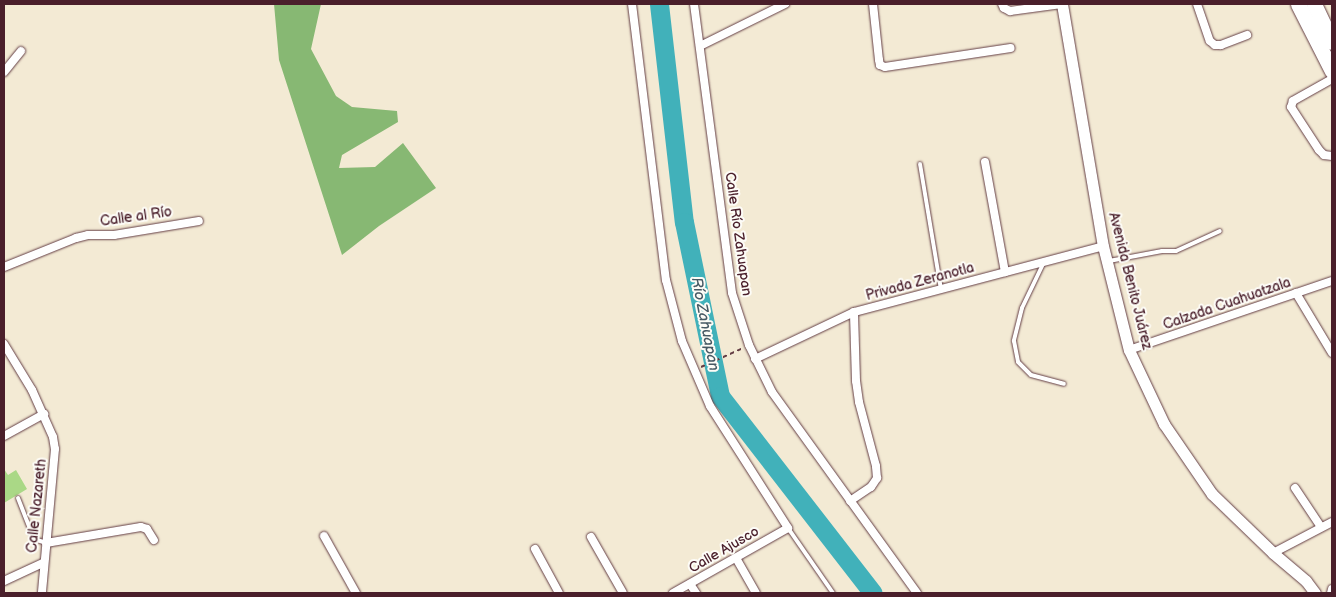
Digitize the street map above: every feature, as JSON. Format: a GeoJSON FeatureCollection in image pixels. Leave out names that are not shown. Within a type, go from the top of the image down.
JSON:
{"type":"FeatureCollection","features":[{"type":"Feature","properties":{"kind":"highway"},"geometry":{"type":"LineString","coordinates":[[1298,4],[1332,71]]}},
{"type":"Feature","properties":{"kind":"highway"},"geometry":{"type":"LineString","coordinates":[[1314,4],[1332,42]]}},
{"type":"Feature","properties":{"kind":"main road","name":"Avenida Benito Juárez"},"geometry":{"type":"LineString","coordinates":[[1062,4],[1102,246],[1129,350],[1164,424],[1212,494],[1273,553],[1306,581],[1315,593]]}},
{"type":"Feature","properties":{"kind":"street"},"geometry":{"type":"LineString","coordinates":[[632,4],[666,280],[682,341],[710,406],[788,528]]}},
{"type":"Feature","properties":{"kind":"street","name":"Calle Río Zahuapan"},"geometry":{"type":"LineString","coordinates":[[694,4],[732,293],[756,359],[772,392],[917,593]]}},
{"type":"Feature","properties":{"kind":"street"},"geometry":{"type":"LineString","coordinates":[[700,46],[785,4]]}},
{"type":"Feature","properties":{"kind":"street"},"geometry":{"type":"LineString","coordinates":[[873,4],[879,60],[880,65],[885,67],[1011,48]]}},
{"type":"Feature","properties":{"kind":"street"},"geometry":{"type":"LineString","coordinates":[[1002,4],[1004,8],[1010,11],[1062,4]]}},
{"type":"Feature","properties":{"kind":"street"},"geometry":{"type":"LineString","coordinates":[[1197,4],[1210,41],[1215,45],[1222,45],[1247,35]]}},
{"type":"Feature","properties":{"kind":"street"},"geometry":{"type":"LineString","coordinates":[[4,72],[21,51]]}},
{"type":"Feature","properties":{"kind":"street"},"geometry":{"type":"LineString","coordinates":[[1332,79],[1293,101],[1291,107],[1324,155],[1332,156]]}},
{"type":"Feature","properties":{"kind":"street"},"geometry":{"type":"LineString","coordinates":[[985,162],[1005,272]]}},
{"type":"Feature","properties":{"kind":"street","name":"Calle al Río"},"geometry":{"type":"LineString","coordinates":[[4,267],[88,235],[114,235],[199,221]]}},
{"type":"Feature","properties":{"kind":"street","name":"Privada Zeranotla"},"geometry":{"type":"LineString","coordinates":[[850,501],[871,487],[877,478],[876,466],[859,402],[856,380],[854,312],[1102,246]]}},
{"type":"Feature","properties":{"kind":"street","name":"Calzada Cuahuatzala"},"geometry":{"type":"LineString","coordinates":[[1129,350],[1332,281]]}},
{"type":"Feature","properties":{"kind":"street"},"geometry":{"type":"LineString","coordinates":[[1296,293],[1332,353]]}},
{"type":"Feature","properties":{"kind":"street"},"geometry":{"type":"LineString","coordinates":[[756,359],[854,312]]}},
{"type":"Feature","properties":{"kind":"street","name":"Calle Nazareth"},"geometry":{"type":"LineString","coordinates":[[4,344],[32,390],[53,437],[55,456],[43,563],[42,593]]}},
{"type":"Feature","properties":{"kind":"street"},"geometry":{"type":"LineString","coordinates":[[4,436],[44,414]]}},
{"type":"Feature","properties":{"kind":"street"},"geometry":{"type":"LineString","coordinates":[[1295,488],[1321,527]]}},
{"type":"Feature","properties":{"kind":"street"},"geometry":{"type":"LineString","coordinates":[[1273,553],[1332,522]]}},
{"type":"Feature","properties":{"kind":"street"},"geometry":{"type":"LineString","coordinates":[[46,543],[141,528],[147,529],[154,540]]}},
{"type":"Feature","properties":{"kind":"street","name":"Calle Ajusco"},"geometry":{"type":"LineString","coordinates":[[673,593],[788,528]]}},
{"type":"Feature","properties":{"kind":"street"},"geometry":{"type":"LineString","coordinates":[[324,536],[356,593]]}},
{"type":"Feature","properties":{"kind":"street"},"geometry":{"type":"LineString","coordinates":[[591,537],[623,593]]}},
{"type":"Feature","properties":{"kind":"street"},"geometry":{"type":"LineString","coordinates":[[535,548],[558,593]]}},
{"type":"Feature","properties":{"kind":"street"},"geometry":{"type":"LineString","coordinates":[[736,558],[756,593]]}},
{"type":"Feature","properties":{"kind":"street"},"geometry":{"type":"LineString","coordinates":[[4,581],[43,563]]}},
{"type":"Feature","properties":{"kind":"street"},"geometry":{"type":"LineString","coordinates":[[690,584],[696,593]]}},
{"type":"Feature","properties":{"kind":"street"},"geometry":{"type":"LineString","coordinates":[[1331,593],[1332,589]]}},
{"type":"Feature","properties":{"kind":"lane"},"geometry":{"type":"LineString","coordinates":[[920,164],[941,289]]}},
{"type":"Feature","properties":{"kind":"lane"},"geometry":{"type":"LineString","coordinates":[[1107,262],[1162,251],[1176,251],[1220,231]]}},
{"type":"Feature","properties":{"kind":"lane"},"geometry":{"type":"LineString","coordinates":[[1044,262],[1022,308],[1014,341],[1018,362],[1031,375],[1064,384]]}},
{"type":"Feature","properties":{"kind":"lane"},"geometry":{"type":"LineString","coordinates":[[18,498],[34,539],[46,543]]}},
{"type":"Feature","properties":{"kind":"lane"},"geometry":{"type":"LineString","coordinates":[[788,528],[833,593]]}},
{"type":"Feature","properties":{"kind":"path"},"geometry":{"type":"LineString","coordinates":[[706,365],[731,354]]}},
{"type":"Feature","properties":{"kind":"green space"},"geometry":{"type":"Polygon","coordinates":[[[274,4],[321,4],[311,49],[336,96],[352,107],[397,111],[398,122],[342,155],[339,168],[375,167],[403,143],[436,188],[379,226],[342,255],[279,60],[274,4]]]}},
{"type":"Feature","properties":{"kind":"green space"},"geometry":{"type":"Polygon","coordinates":[[[4,469],[8,475],[16,470],[27,489],[4,503],[4,469]]]}},
{"type":"Feature","properties":{"kind":"waterway","name":"Río Zahuapan"},"geometry":{"type":"LineString","coordinates":[[659,4],[684,222],[720,396],[873,593]]}}]}
